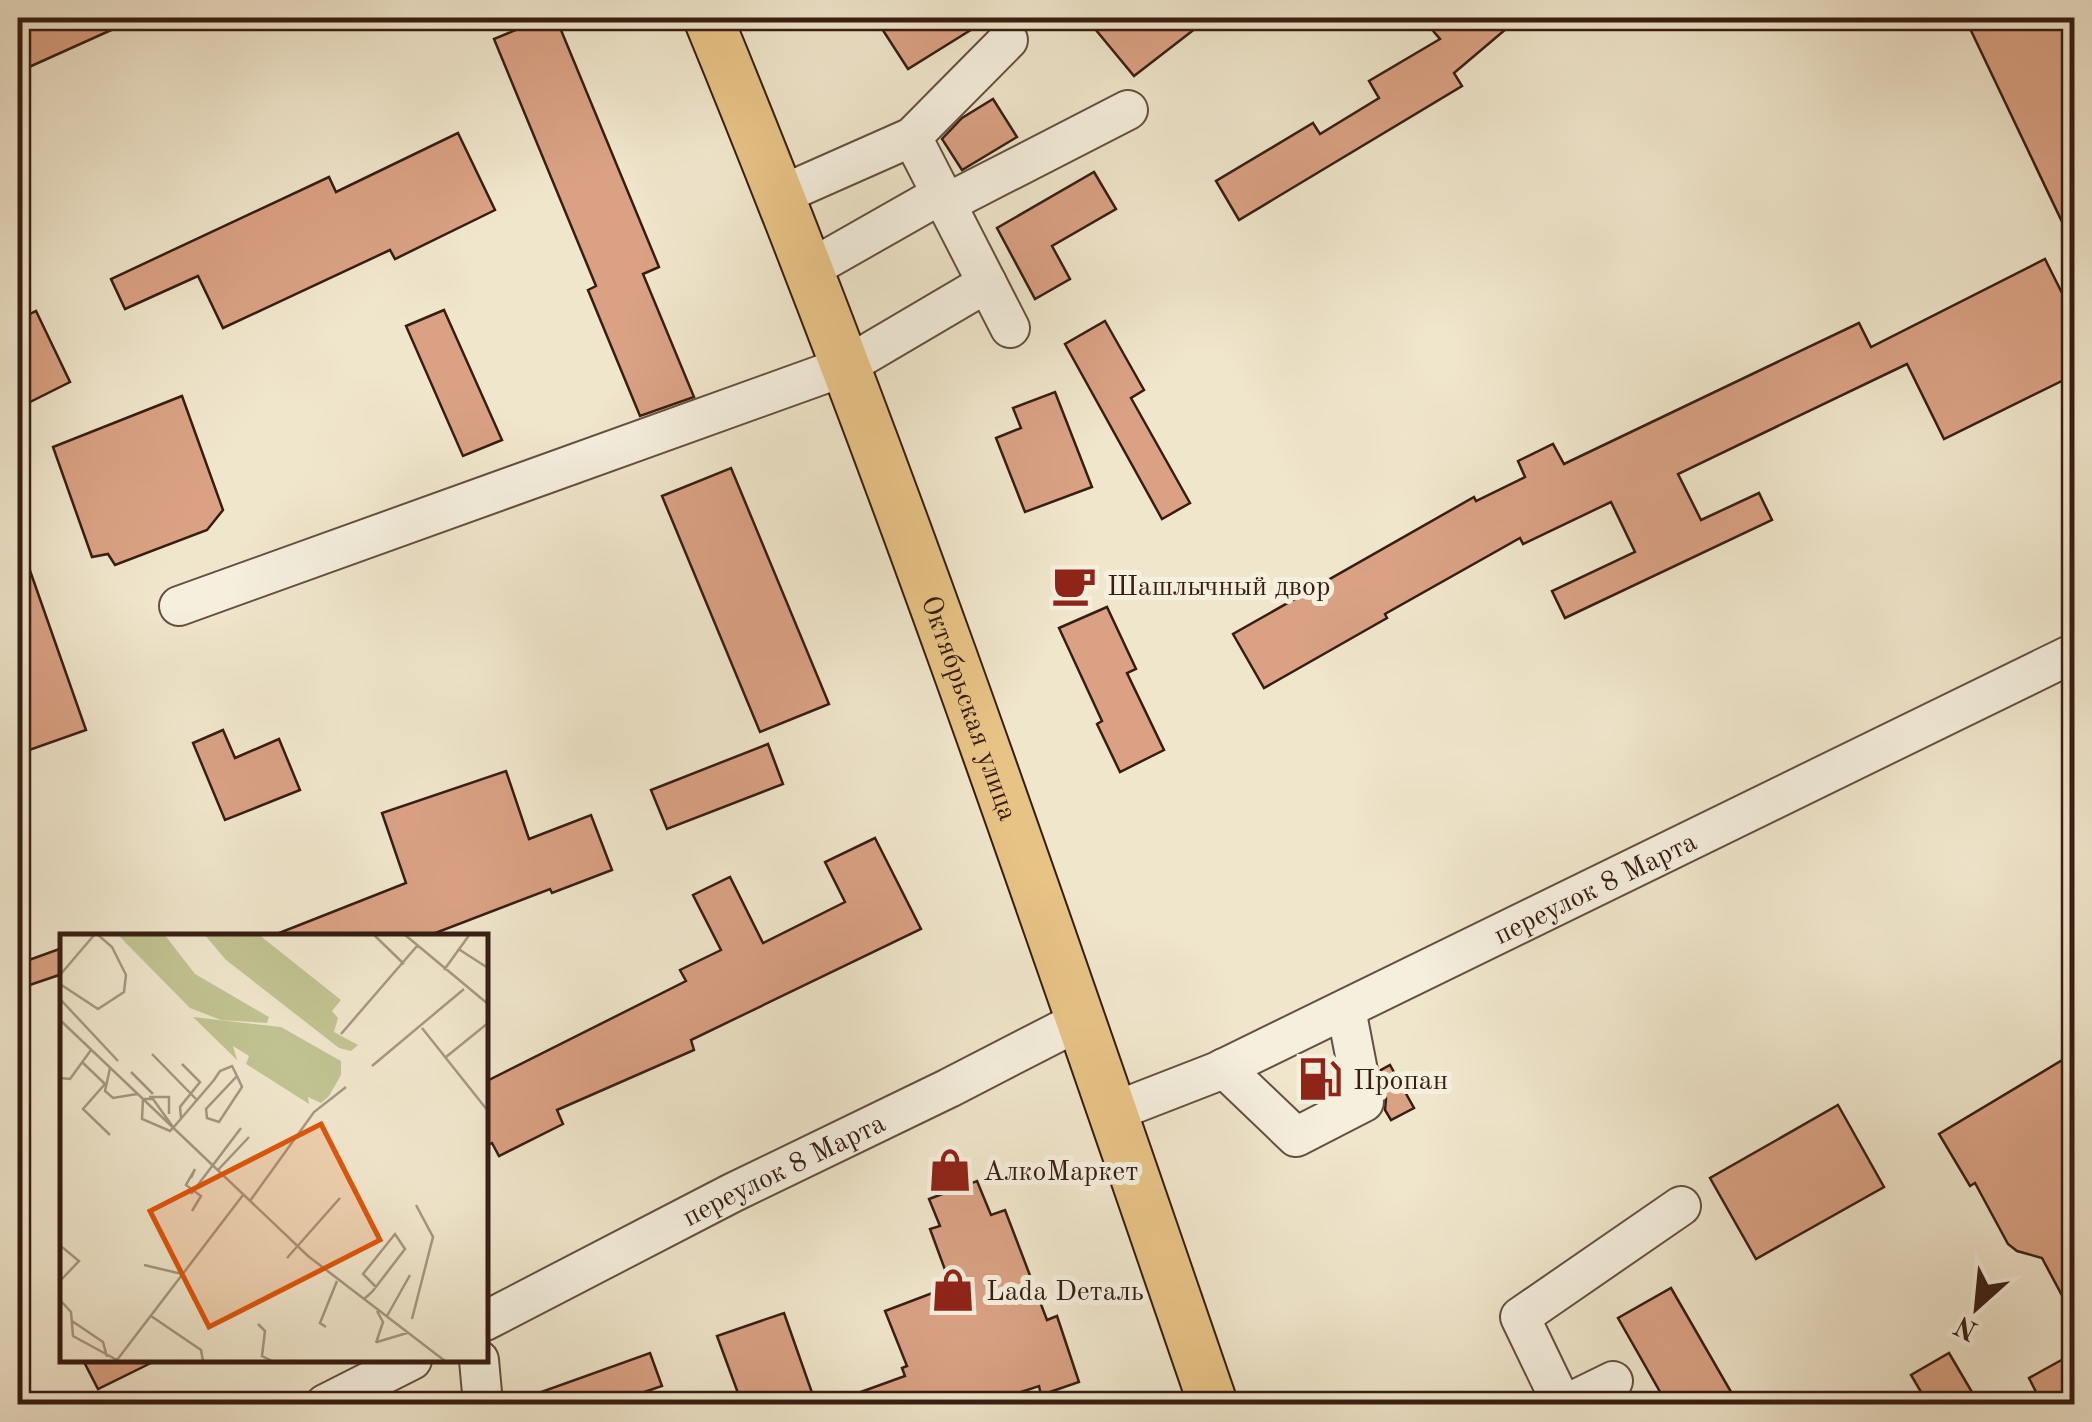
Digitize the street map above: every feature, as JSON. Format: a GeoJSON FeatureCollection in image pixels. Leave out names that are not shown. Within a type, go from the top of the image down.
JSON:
{"type":"FeatureCollection","features":[{"type":"Feature","properties":{"kind":"main road","name":"Октябрьская улица"},"geometry":{"type":"LineString","coordinates":[[708,18],[846,366],[1214,1404]]}},
{"type":"Feature","properties":{"kind":"street"},"geometry":{"type":"LineString","coordinates":[[781,195],[912,137],[1008,40]]}},
{"type":"Feature","properties":{"kind":"street"},"geometry":{"type":"LineString","coordinates":[[808,270],[1128,110]]}},
{"type":"Feature","properties":{"kind":"street"},"geometry":{"type":"LineString","coordinates":[[912,137],[1010,328]]}},
{"type":"Feature","properties":{"kind":"street"},"geometry":{"type":"LineString","coordinates":[[179,606],[846,366],[987,283]]}},
{"type":"Feature","properties":{"kind":"street","name":"переулок 8 Марта"},"geometry":{"type":"LineString","coordinates":[[1113,1112],[1224,1068],[2074,653]]}},
{"type":"Feature","properties":{"kind":"street"},"geometry":{"type":"LineString","coordinates":[[1224,1068],[1296,1137],[1364,1102],[1346,1009]]}},
{"type":"Feature","properties":{"kind":"street","name":"переулок 8 Марта"},"geometry":{"type":"LineString","coordinates":[[488,1319],[1081,1020]]}},
{"type":"Feature","properties":{"kind":"street"},"geometry":{"type":"LineString","coordinates":[[1613,1381],[1564,1404],[1520,1317],[1681,1206]]}},
{"type":"Feature","properties":{"kind":"street"},"geometry":{"type":"LineString","coordinates":[[325,1404],[408,1362]]}},
{"type":"Feature","properties":{"kind":"street"},"geometry":{"type":"LineString","coordinates":[[479,1362],[483,1404]]}},
{"type":"Feature","properties":{"kind":"building"},"geometry":{"type":"Polygon","coordinates":[[[18,18],[138,18],[18,72],[18,18]]]}},
{"type":"Feature","properties":{"kind":"building"},"geometry":{"type":"Polygon","coordinates":[[[545,18],[556,18],[659,267],[643,274],[694,397],[640,416],[588,290],[596,286],[494,39],[545,18]]]}},
{"type":"Feature","properties":{"kind":"building"},"geometry":{"type":"Polygon","coordinates":[[[875,18],[990,18],[908,69],[875,18]]]}},
{"type":"Feature","properties":{"kind":"building"},"geometry":{"type":"Polygon","coordinates":[[[1086,18],[1209,18],[1134,76],[1086,18]]]}},
{"type":"Feature","properties":{"kind":"building"},"geometry":{"type":"Polygon","coordinates":[[[1422,18],[1519,18],[1454,73],[1462,86],[1239,220],[1216,181],[1313,123],[1320,134],[1379,98],[1369,81],[1440,39],[1422,18]]]}},
{"type":"Feature","properties":{"kind":"building"},"geometry":{"type":"Polygon","coordinates":[[[1965,18],[2074,18],[2074,247],[1965,18]]]}},
{"type":"Feature","properties":{"kind":"building"},"geometry":{"type":"Polygon","coordinates":[[[993,99],[1017,137],[962,170],[942,139],[962,118],[993,99]]]}},
{"type":"Feature","properties":{"kind":"building"},"geometry":{"type":"Polygon","coordinates":[[[458,133],[495,210],[395,259],[390,250],[223,328],[198,276],[125,309],[111,279],[329,177],[336,192],[458,133]]]}},
{"type":"Feature","properties":{"kind":"building"},"geometry":{"type":"Polygon","coordinates":[[[1094,172],[1116,209],[1052,246],[1070,279],[1035,299],[997,228],[1094,172]]]}},
{"type":"Feature","properties":{"kind":"building"},"geometry":{"type":"Polygon","coordinates":[[[2045,259],[2074,317],[2074,375],[1944,439],[1907,364],[1678,474],[1701,520],[1759,493],[1772,520],[1565,618],[1552,591],[1635,552],[1611,502],[1523,544],[1520,538],[1264,688],[1233,634],[1474,497],[1476,501],[1525,477],[1518,461],[1553,444],[1564,464],[1859,323],[1871,347],[2045,259]]]}},
{"type":"Feature","properties":{"kind":"building"},"geometry":{"type":"Polygon","coordinates":[[[444,310],[502,440],[463,456],[406,326],[444,310]]]}},
{"type":"Feature","properties":{"kind":"building"},"geometry":{"type":"Polygon","coordinates":[[[36,311],[70,382],[18,408],[18,320],[36,311]]]}},
{"type":"Feature","properties":{"kind":"building"},"geometry":{"type":"Polygon","coordinates":[[[1105,321],[1144,390],[1131,398],[1190,503],[1162,519],[1065,344],[1105,321]]]}},
{"type":"Feature","properties":{"kind":"building"},"geometry":{"type":"Polygon","coordinates":[[[1055,392],[1092,487],[1025,512],[996,438],[1021,428],[1013,408],[1055,392]]]}},
{"type":"Feature","properties":{"kind":"building"},"geometry":{"type":"Polygon","coordinates":[[[182,396],[223,510],[207,530],[115,565],[108,554],[92,557],[53,447],[182,396]]]}},
{"type":"Feature","properties":{"kind":"building"},"geometry":{"type":"Polygon","coordinates":[[[731,468],[829,704],[760,732],[662,496],[731,468]]]}},
{"type":"Feature","properties":{"kind":"building"},"geometry":{"type":"Polygon","coordinates":[[[21,545],[86,730],[18,754],[18,546],[21,545]]]}},
{"type":"Feature","properties":{"kind":"building"},"geometry":{"type":"Polygon","coordinates":[[[1107,607],[1136,669],[1127,673],[1164,750],[1120,772],[1097,724],[1102,721],[1059,628],[1107,607]]]}},
{"type":"Feature","properties":{"kind":"building"},"geometry":{"type":"Polygon","coordinates":[[[223,730],[235,758],[279,739],[300,790],[225,820],[193,743],[223,730]]]}},
{"type":"Feature","properties":{"kind":"building"},"geometry":{"type":"Polygon","coordinates":[[[768,744],[783,784],[667,829],[651,790],[768,744]]]}},
{"type":"Feature","properties":{"kind":"building"},"geometry":{"type":"Polygon","coordinates":[[[506,771],[529,839],[591,815],[612,870],[433,934],[277,934],[406,883],[382,813],[506,771]]]}},
{"type":"Feature","properties":{"kind":"building"},"geometry":{"type":"Polygon","coordinates":[[[875,838],[921,929],[691,1040],[694,1050],[557,1110],[563,1124],[499,1156],[492,1143],[488,1145],[488,1080],[686,981],[680,970],[721,950],[693,895],[730,877],[763,943],[845,902],[825,862],[875,838]]]}},
{"type":"Feature","properties":{"kind":"building"},"geometry":{"type":"Polygon","coordinates":[[[60,949],[60,975],[18,989],[18,964],[60,949]]]}},
{"type":"Feature","properties":{"kind":"building"},"geometry":{"type":"Polygon","coordinates":[[[2074,1053],[2074,1318],[2042,1258],[2017,1251],[2008,1244],[1975,1183],[1970,1186],[1939,1134],[2074,1053]]]}},
{"type":"Feature","properties":{"kind":"building"},"geometry":{"type":"Polygon","coordinates":[[[1390,1065],[1414,1108],[1391,1120],[1385,1110],[1381,1070],[1390,1065]]]}},
{"type":"Feature","properties":{"kind":"building"},"geometry":{"type":"Polygon","coordinates":[[[1838,1105],[1884,1187],[1756,1259],[1710,1178],[1838,1105]]]}},
{"type":"Feature","properties":{"kind":"building"},"geometry":{"type":"Polygon","coordinates":[[[977,1181],[991,1215],[1005,1210],[1047,1320],[1057,1316],[1079,1382],[1041,1395],[1039,1386],[985,1404],[836,1404],[905,1376],[902,1368],[907,1366],[885,1311],[951,1286],[930,1229],[940,1226],[929,1199],[977,1181]]]}},
{"type":"Feature","properties":{"kind":"building"},"geometry":{"type":"Polygon","coordinates":[[[1671,1288],[1738,1404],[1667,1404],[1618,1318],[1671,1288]]]}},
{"type":"Feature","properties":{"kind":"building"},"geometry":{"type":"Polygon","coordinates":[[[784,1313],[816,1404],[742,1404],[717,1336],[784,1313]]]}},
{"type":"Feature","properties":{"kind":"building"},"geometry":{"type":"Polygon","coordinates":[[[650,1353],[662,1386],[609,1404],[517,1404],[516,1401],[650,1353]]]}},
{"type":"Feature","properties":{"kind":"building"},"geometry":{"type":"Polygon","coordinates":[[[1949,1353],[1979,1404],[1928,1404],[1911,1375],[1949,1353]]]}},
{"type":"Feature","properties":{"kind":"building"},"geometry":{"type":"Polygon","coordinates":[[[2074,1353],[2074,1404],[2042,1404],[2029,1378],[2074,1353]]]}},
{"type":"Feature","properties":{"kind":"building"},"geometry":{"type":"Polygon","coordinates":[[[84,1362],[153,1362],[98,1389],[84,1362]]]}},
{"type":"Feature","properties":{"kind":"place","name":"Шашлычный двор"},"geometry":{"type":"Point","coordinates":[1074,585]}},
{"type":"Feature","properties":{"kind":"place","name":"Пропан"},"geometry":{"type":"Point","coordinates":[1320,1079]}},
{"type":"Feature","properties":{"kind":"place","name":"АлкоМаркет"},"geometry":{"type":"Point","coordinates":[950,1170]}},
{"type":"Feature","properties":{"kind":"place","name":"Lada Dеталь"},"geometry":{"type":"Point","coordinates":[953,1290]}}]}
